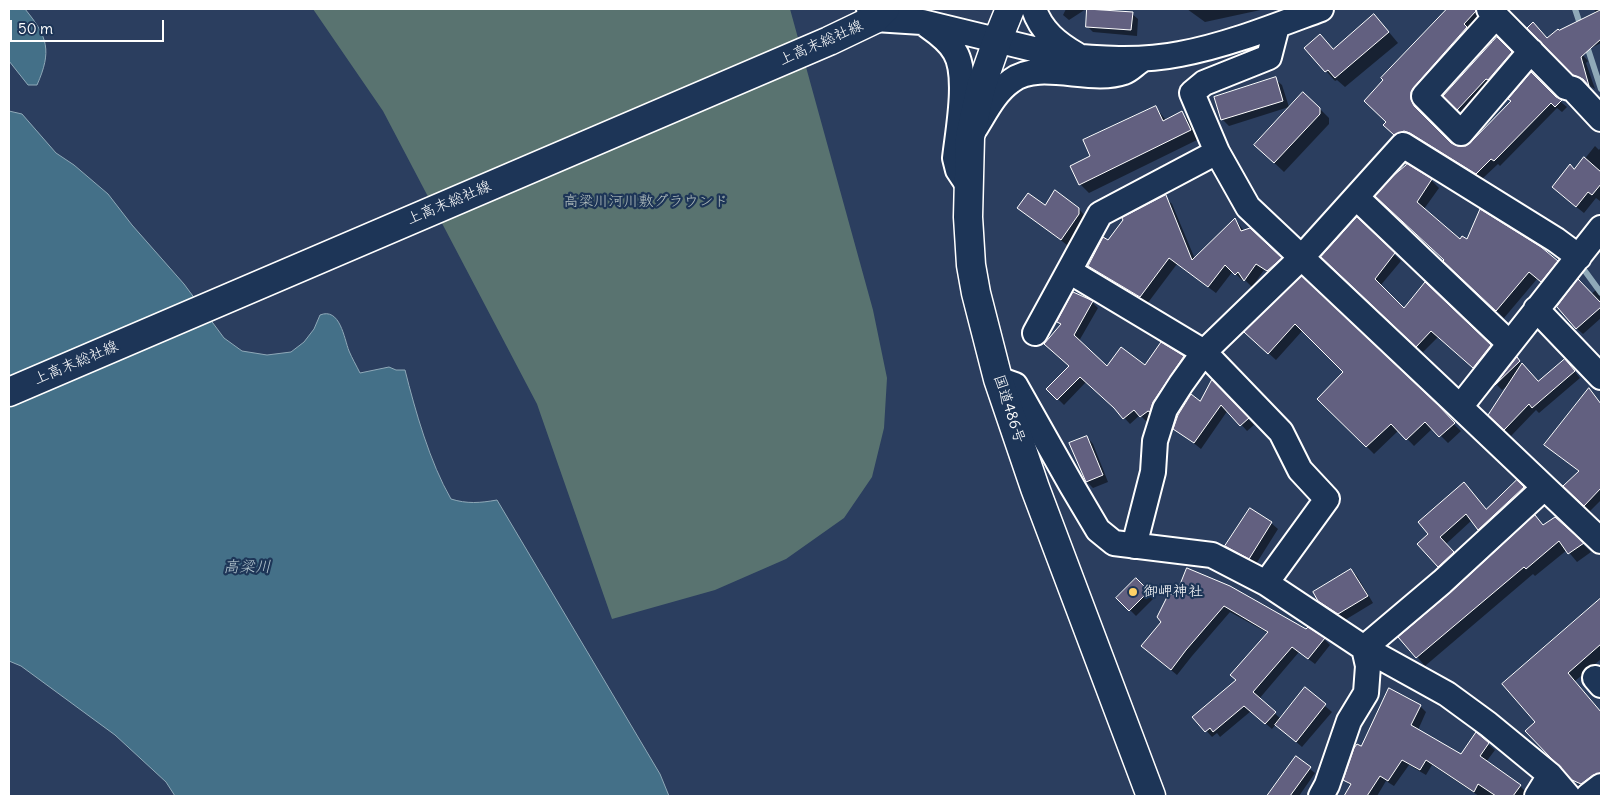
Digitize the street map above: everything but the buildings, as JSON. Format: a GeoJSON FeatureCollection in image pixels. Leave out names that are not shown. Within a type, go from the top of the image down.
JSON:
{"type":"FeatureCollection","features":[{"type":"Feature","properties":{"kind":"main road","name":"国道486号"},"geometry":{"type":"LineString","coordinates":[[1010,9],[981,87],[970,136],[968,185],[971,265],[976,293],[998,379],[1035,488],[1151,796]]}},
{"type":"Feature","properties":{"kind":"main road","name":"上高末総社線"},"geometry":{"type":"LineString","coordinates":[[9,392],[829,40],[876,12]]}},
{"type":"Feature","properties":{"kind":"street"},"geometry":{"type":"LineString","coordinates":[[1034,9],[1037,18],[1052,38],[1081,57]]}},
{"type":"Feature","properties":{"kind":"street"},"geometry":{"type":"LineString","coordinates":[[876,12],[1058,55],[1143,58],[1179,54],[1226,43],[1321,9]]}},
{"type":"Feature","properties":{"kind":"street"},"geometry":{"type":"LineString","coordinates":[[1531,51],[1461,133],[1424,96],[1493,12],[1531,51],[1566,87],[1573,89],[1601,119]]}},
{"type":"Feature","properties":{"kind":"street"},"geometry":{"type":"LineString","coordinates":[[922,22],[944,38],[956,52],[962,68],[955,158],[958,170],[968,185]]}},
{"type":"Feature","properties":{"kind":"street"},"geometry":{"type":"LineString","coordinates":[[1277,26],[1269,57],[1204,83],[1192,94],[1217,152],[1248,206],[1601,541]]}},
{"type":"Feature","properties":{"kind":"street"},"geometry":{"type":"LineString","coordinates":[[970,136],[999,91],[1012,79],[1027,74],[1045,72],[1106,75],[1126,72],[1143,58]]}},
{"type":"Feature","properties":{"kind":"street"},"geometry":{"type":"LineString","coordinates":[[1134,546],[1152,472],[1155,441],[1165,409],[1204,352],[1302,257],[1403,145],[1577,256]]}},
{"type":"Feature","properties":{"kind":"street"},"geometry":{"type":"LineString","coordinates":[[1035,333],[1100,214],[1217,152]]}},
{"type":"Feature","properties":{"kind":"street"},"geometry":{"type":"LineString","coordinates":[[1357,198],[1510,343]]}},
{"type":"Feature","properties":{"kind":"street"},"geometry":{"type":"LineString","coordinates":[[1460,407],[1577,256],[1601,228]]}},
{"type":"Feature","properties":{"kind":"street"},"geometry":{"type":"LineString","coordinates":[[1069,271],[1204,352],[1282,432],[1300,470],[1327,499],[1266,582]]}},
{"type":"Feature","properties":{"kind":"street"},"geometry":{"type":"LineString","coordinates":[[1536,309],[1601,377]]}},
{"type":"Feature","properties":{"kind":"street"},"geometry":{"type":"LineString","coordinates":[[998,379],[1015,385],[1098,530],[1114,543],[1212,555],[1266,582],[1364,648],[1447,694],[1488,724],[1550,775],[1568,796]]}},
{"type":"Feature","properties":{"kind":"street"},"geometry":{"type":"LineString","coordinates":[[1364,648],[1442,582],[1544,488]]}},
{"type":"Feature","properties":{"kind":"street"},"geometry":{"type":"LineString","coordinates":[[1321,796],[1327,785],[1349,721],[1366,693],[1368,666],[1364,648]]}},
{"type":"Feature","properties":{"kind":"street"},"geometry":{"type":"LineString","coordinates":[[1537,796],[1550,775]]}},
{"type":"Feature","properties":{"kind":"street"},"geometry":{"type":"LineString","coordinates":[[1588,796],[1601,786]]}},
{"type":"Feature","properties":{"kind":"green space","name":"高梁川河川敷グラウンド"},"geometry":{"type":"Polygon","coordinates":[[[313,9],[790,9],[873,310],[887,378],[884,428],[872,477],[844,518],[786,559],[715,590],[612,619],[537,404],[383,111],[313,9]]]}},
{"type":"Feature","properties":{"kind":"water"},"geometry":{"type":"Polygon","coordinates":[[[9,9],[25,9],[43,36],[46,53],[45,63],[37,85],[28,85],[9,61],[9,9]]]}},
{"type":"Feature","properties":{"kind":"water","name":"高梁川"},"geometry":{"type":"Polygon","coordinates":[[[9,111],[22,114],[56,153],[74,165],[108,194],[132,225],[184,284],[224,338],[242,351],[267,355],[291,352],[304,342],[314,329],[320,315],[327,314],[337,319],[360,373],[389,367],[396,370],[405,370],[418,419],[430,453],[451,499],[463,502],[497,500],[660,774],[669,796],[175,796],[166,782],[115,735],[21,666],[9,661],[9,111]]]}},
{"type":"Feature","properties":{"kind":"waterway"},"geometry":{"type":"LineString","coordinates":[[1575,9],[1581,27]]}},
{"type":"Feature","properties":{"kind":"waterway"},"geometry":{"type":"LineString","coordinates":[[1586,43],[1601,89]]}},
{"type":"Feature","properties":{"kind":"waterway"},"geometry":{"type":"LineString","coordinates":[[1581,263],[1601,293]]}},
{"type":"Feature","properties":{"kind":"place","name":"御岬神社"},"geometry":{"type":"Point","coordinates":[1133,592]}}]}
